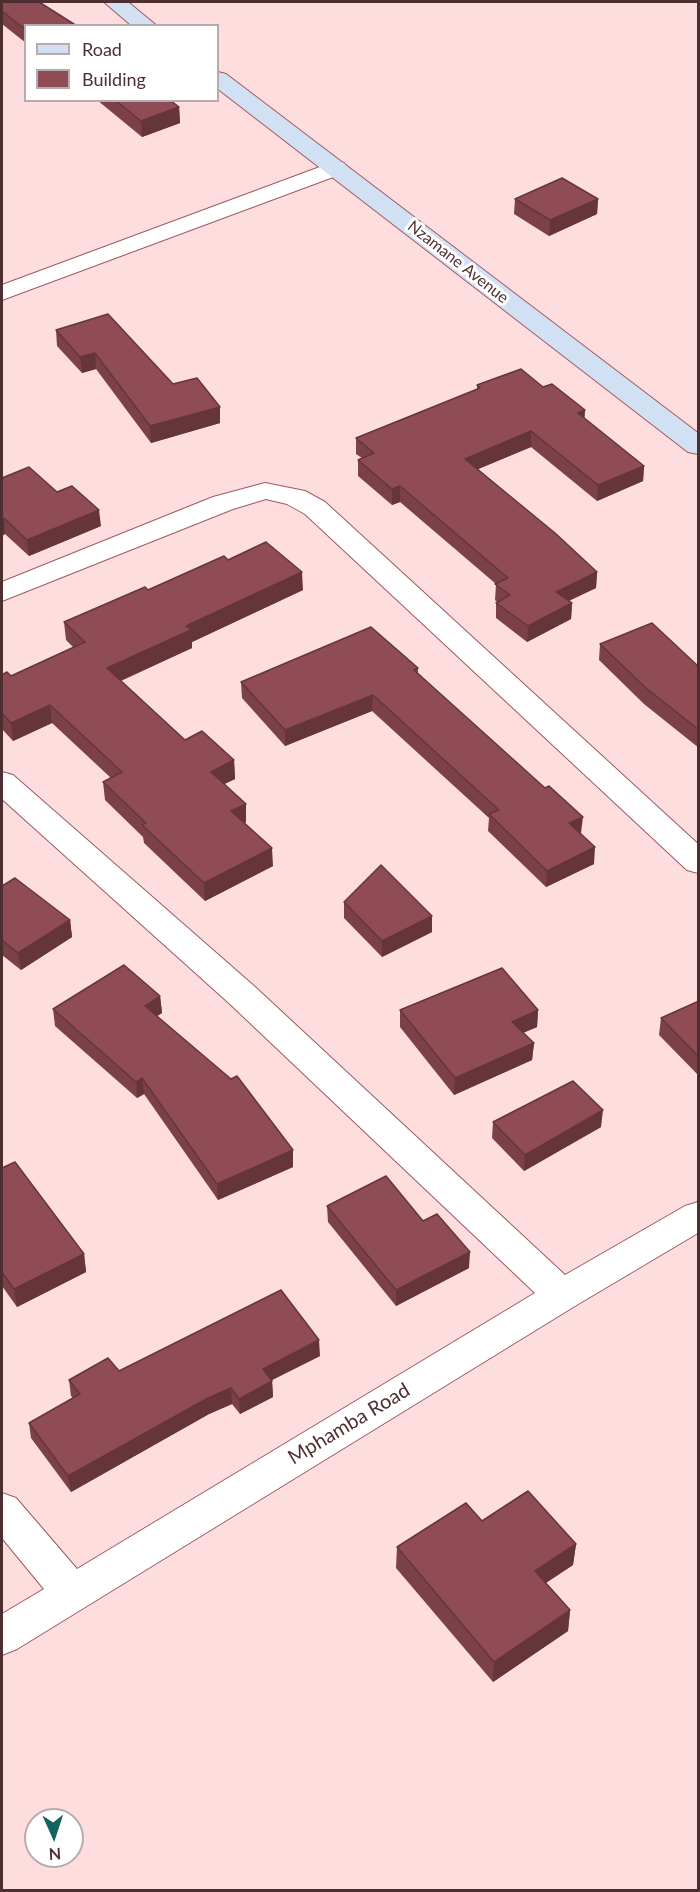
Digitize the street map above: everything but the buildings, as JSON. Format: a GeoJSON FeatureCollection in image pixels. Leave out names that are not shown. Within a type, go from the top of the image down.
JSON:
{"type":"FeatureCollection","features":[{"type":"Feature","properties":{"kind":"street"},"geometry":{"type":"LineString","coordinates":[[115,2],[143,24]]}},
{"type":"Feature","properties":{"kind":"street","name":"Nzamane Avenue"},"geometry":{"type":"LineString","coordinates":[[219,80],[699,446]]}},
{"type":"Feature","properties":{"kind":"street"},"geometry":{"type":"LineString","coordinates":[[3,290],[336,168]]}},
{"type":"Feature","properties":{"kind":"street"},"geometry":{"type":"LineString","coordinates":[[2,592],[223,503],[265,491],[296,497],[323,516],[699,862]]}},
{"type":"Feature","properties":{"kind":"street"},"geometry":{"type":"LineString","coordinates":[[2,782],[242,995],[562,1294]]}},
{"type":"Feature","properties":{"kind":"street","name":"Mphamba Road"},"geometry":{"type":"LineString","coordinates":[[2,1636],[562,1294],[699,1216]]}},
{"type":"Feature","properties":{"kind":"street"},"geometry":{"type":"LineString","coordinates":[[2,1510],[72,1592]]}}]}
